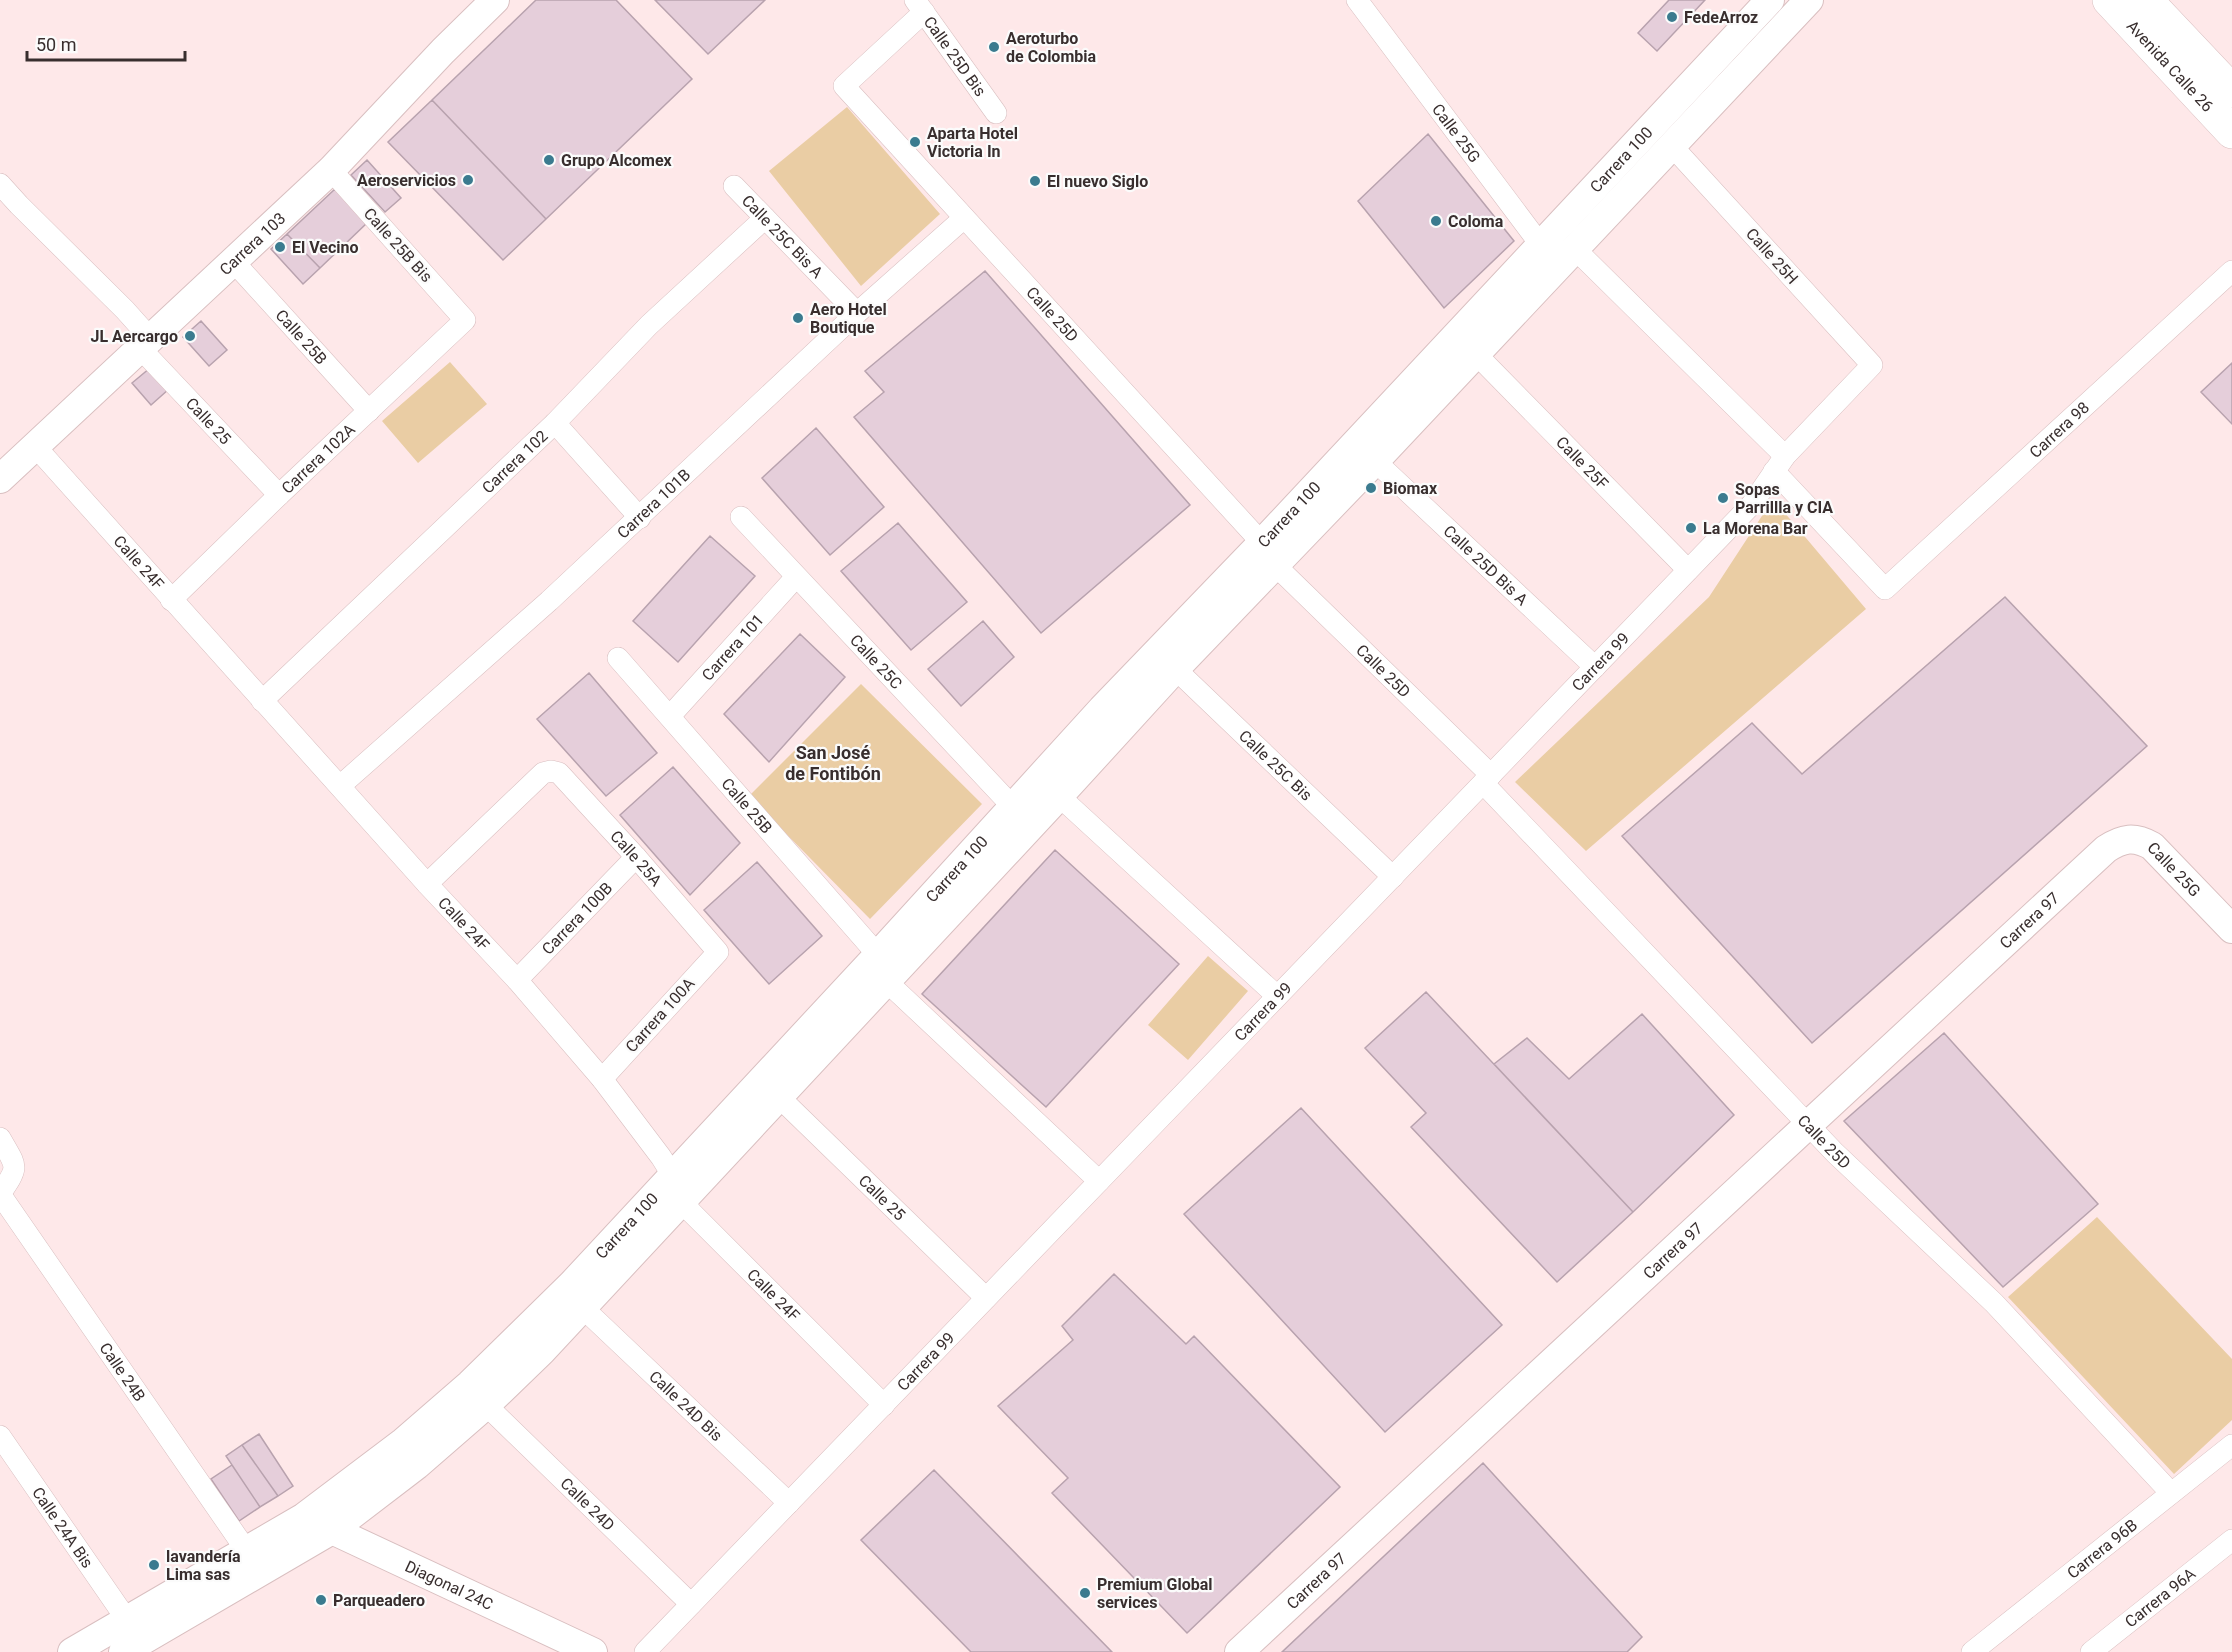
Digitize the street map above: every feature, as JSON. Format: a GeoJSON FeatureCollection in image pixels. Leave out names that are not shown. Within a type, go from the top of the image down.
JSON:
{"type":"FeatureCollection","features":[{"type":"Feature","properties":{"kind":"main road","name":"Carrera 103"},"geometry":{"type":"LineString","coordinates":[[0,479],[331,170],[442,51],[495,0]]}},
{"type":"Feature","properties":{"kind":"main road","name":"Carrera 100"},"geometry":{"type":"LineString","coordinates":[[1269,554],[1375,461],[1476,354],[1770,0]]}},
{"type":"Feature","properties":{"kind":"main road","name":"Carrera 100"},"geometry":{"type":"LineString","coordinates":[[123,1652],[332,1530],[417,1465],[542,1352],[583,1308],[679,1186],[878,955],[1012,806],[1166,660],[1558,254],[1672,146],[1809,0]]}},
{"type":"Feature","properties":{"kind":"main road","name":"Avenida Calle 26"},"geometry":{"type":"LineString","coordinates":[[2109,0],[2232,132]]}},
{"type":"Feature","properties":{"kind":"main road","name":"Avenida Calle 26"},"geometry":{"type":"LineString","coordinates":[[2146,0],[2232,91]]}},
{"type":"Feature","properties":{"kind":"main road","name":"Carrera 100"},"geometry":{"type":"LineString","coordinates":[[72,1652],[304,1517],[402,1443],[470,1384],[572,1284],[779,1097],[1059,796],[1166,660]]}},
{"type":"Feature","properties":{"kind":"main road","name":"Calle 25G"},"geometry":{"type":"LineString","coordinates":[[2106,849],[2118,841],[2129,838],[2142,840],[2152,846],[2232,928]]}},
{"type":"Feature","properties":{"kind":"main road","name":"Carrera 97"},"geometry":{"type":"LineString","coordinates":[[1239,1652],[2106,849]]}},
{"type":"Feature","properties":{"kind":"main road","name":"Diagonal 24C"},"geometry":{"type":"LineString","coordinates":[[304,1517],[593,1652]]}},
{"type":"Feature","properties":{"kind":"street","name":"Calle 25G"},"geometry":{"type":"LineString","coordinates":[[1357,0],[1558,254],[1779,464],[1885,589]]}},
{"type":"Feature","properties":{"kind":"street","name":"Calle 25D"},"geometry":{"type":"LineString","coordinates":[[919,6],[844,86],[1269,554],[1487,779],[1843,1161],[1995,1302],[2171,1493]]}},
{"type":"Feature","properties":{"kind":"street","name":"Calle 25D Bis"},"geometry":{"type":"LineString","coordinates":[[919,6],[996,113]]}},
{"type":"Feature","properties":{"kind":"street","name":"Calle 25H"},"geometry":{"type":"LineString","coordinates":[[1672,146],[1872,365]]}},
{"type":"Feature","properties":{"kind":"street","name":"Calle 25B Bis"},"geometry":{"type":"LineString","coordinates":[[331,170],[465,320]]}},
{"type":"Feature","properties":{"kind":"street","name":"Calle 25"},"geometry":{"type":"LineString","coordinates":[[0,184],[18,205],[125,310],[145,343],[279,495]]}},
{"type":"Feature","properties":{"kind":"street","name":"Calle 25C Bis A"},"geometry":{"type":"LineString","coordinates":[[734,186],[857,313]]}},
{"type":"Feature","properties":{"kind":"street","name":"Carrera 102"},"geometry":{"type":"LineString","coordinates":[[262,701],[555,423],[649,326],[765,218]]}},
{"type":"Feature","properties":{"kind":"street","name":"Carrera 101B"},"geometry":{"type":"LineString","coordinates":[[340,786],[640,518],[857,313],[964,218]]}},
{"type":"Feature","properties":{"kind":"street","name":"Calle 25B"},"geometry":{"type":"LineString","coordinates":[[233,261],[369,411]]}},
{"type":"Feature","properties":{"kind":"street","name":"Carrera 98"},"geometry":{"type":"LineString","coordinates":[[1885,589],[2232,271]]}},
{"type":"Feature","properties":{"kind":"street","name":"Carrera 102A"},"geometry":{"type":"LineString","coordinates":[[171,600],[465,320]]}},
{"type":"Feature","properties":{"kind":"street","name":"Calle 25F"},"geometry":{"type":"LineString","coordinates":[[1476,354],[1688,570]]}},
{"type":"Feature","properties":{"kind":"street","name":"Carrera 99"},"geometry":{"type":"LineString","coordinates":[[645,1652],[1752,504],[1779,464],[1872,365]]}},
{"type":"Feature","properties":{"kind":"street"},"geometry":{"type":"LineString","coordinates":[[555,423],[640,518]]}},
{"type":"Feature","properties":{"kind":"street","name":"Calle 24F"},"geometry":{"type":"LineString","coordinates":[[35,446],[427,884],[518,980],[602,1079],[679,1186],[689,1210],[884,1404]]}},
{"type":"Feature","properties":{"kind":"street","name":"Calle 25D Bis A"},"geometry":{"type":"LineString","coordinates":[[1375,461],[1595,667]]}},
{"type":"Feature","properties":{"kind":"street","name":"Calle 25C"},"geometry":{"type":"LineString","coordinates":[[741,517],[1012,806]]}},
{"type":"Feature","properties":{"kind":"street","name":"Carrera 101"},"geometry":{"type":"LineString","coordinates":[[670,716],[796,577]]}},
{"type":"Feature","properties":{"kind":"street","name":"Calle 25B"},"geometry":{"type":"LineString","coordinates":[[618,658],[878,955]]}},
{"type":"Feature","properties":{"kind":"street","name":"Calle 25C Bis"},"geometry":{"type":"LineString","coordinates":[[1166,660],[1393,877]]}},
{"type":"Feature","properties":{"kind":"street","name":"Calle 25A"},"geometry":{"type":"LineString","coordinates":[[427,884],[543,773],[551,771],[559,773],[718,952]]}},
{"type":"Feature","properties":{"kind":"street"},"geometry":{"type":"LineString","coordinates":[[1059,796],[1278,996]]}},
{"type":"Feature","properties":{"kind":"street","name":"Carrera 100B"},"geometry":{"type":"LineString","coordinates":[[518,980],[636,857]]}},
{"type":"Feature","properties":{"kind":"street","name":"Carrera 100A"},"geometry":{"type":"LineString","coordinates":[[602,1079],[718,952]]}},
{"type":"Feature","properties":{"kind":"street"},"geometry":{"type":"LineString","coordinates":[[886,981],[1099,1181]]}},
{"type":"Feature","properties":{"kind":"street","name":"Calle 25"},"geometry":{"type":"LineString","coordinates":[[779,1097],[986,1298]]}},
{"type":"Feature","properties":{"kind":"street"},"geometry":{"type":"LineString","coordinates":[[0,1138],[15,1164],[14,1174],[0,1194]]}},
{"type":"Feature","properties":{"kind":"street","name":"Calle 24B"},"geometry":{"type":"LineString","coordinates":[[0,1194],[246,1550]]}},
{"type":"Feature","properties":{"kind":"street","name":"Calle 24D Bis"},"geometry":{"type":"LineString","coordinates":[[583,1308],[789,1503]]}},
{"type":"Feature","properties":{"kind":"street","name":"Calle 24D"},"geometry":{"type":"LineString","coordinates":[[486,1405],[691,1604]]}},
{"type":"Feature","properties":{"kind":"street","name":"Calle 24A Bis"},"geometry":{"type":"LineString","coordinates":[[0,1436],[127,1620]]}},
{"type":"Feature","properties":{"kind":"street","name":"Carrera 96B"},"geometry":{"type":"LineString","coordinates":[[1972,1652],[2232,1445]]}},
{"type":"Feature","properties":{"kind":"street","name":"Carrera 96A"},"geometry":{"type":"LineString","coordinates":[[2091,1652],[2231,1540]]}},
{"type":"Feature","properties":{"kind":"shaded area"},"geometry":{"type":"Polygon","coordinates":[[[847,107],[940,214],[861,286],[769,171],[847,107]]]}},
{"type":"Feature","properties":{"kind":"shaded area"},"geometry":{"type":"Polygon","coordinates":[[[450,362],[487,404],[418,463],[382,421],[450,362]]]}},
{"type":"Feature","properties":{"kind":"shaded area"},"geometry":{"type":"Polygon","coordinates":[[[1773,499],[1866,609],[1586,851],[1515,782],[1709,597],[1773,499]]]}},
{"type":"Feature","properties":{"kind":"shaded area"},"geometry":{"type":"Polygon","coordinates":[[[861,684],[982,804],[870,919],[749,796],[861,684]]]}},
{"type":"Feature","properties":{"kind":"shaded area"},"geometry":{"type":"Polygon","coordinates":[[[1208,956],[1248,991],[1188,1060],[1148,1025],[1208,956]]]}},
{"type":"Feature","properties":{"kind":"shaded area"},"geometry":{"type":"Polygon","coordinates":[[[2097,1217],[2232,1359],[2232,1420],[2174,1474],[2008,1297],[2097,1217]]]}},
{"type":"Feature","properties":{"kind":"building","name":"Grupo Alcomex"},"geometry":{"type":"Polygon","coordinates":[[[536,0],[616,0],[692,79],[546,219],[432,100],[536,0]]]}},
{"type":"Feature","properties":{"kind":"building"},"geometry":{"type":"Polygon","coordinates":[[[655,0],[765,0],[708,54],[655,0]]]}},
{"type":"Feature","properties":{"kind":"building","name":"FedeArroz"},"geometry":{"type":"Polygon","coordinates":[[[1669,0],[1705,0],[1657,51],[1638,33],[1669,0]]]}},
{"type":"Feature","properties":{"kind":"building","name":"Aeroservicios"},"geometry":{"type":"Polygon","coordinates":[[[432,100],[546,219],[503,260],[388,142],[432,100]]]}},
{"type":"Feature","properties":{"kind":"building","name":"Coloma"},"geometry":{"type":"Polygon","coordinates":[[[1428,134],[1514,241],[1444,308],[1358,201],[1428,134]]]}},
{"type":"Feature","properties":{"kind":"building"},"geometry":{"type":"Polygon","coordinates":[[[367,160],[401,198],[385,212],[351,175],[367,160]]]}},
{"type":"Feature","properties":{"kind":"building"},"geometry":{"type":"Polygon","coordinates":[[[335,189],[368,222],[320,268],[287,234],[335,189]]]}},
{"type":"Feature","properties":{"kind":"building"},"geometry":{"type":"Polygon","coordinates":[[[287,234],[320,268],[303,284],[271,249],[287,234]]]}},
{"type":"Feature","properties":{"kind":"building"},"geometry":{"type":"Polygon","coordinates":[[[985,271],[1190,505],[1041,633],[854,417],[884,392],[865,371],[985,271]]]}},
{"type":"Feature","properties":{"kind":"building"},"geometry":{"type":"Polygon","coordinates":[[[201,321],[227,350],[209,366],[183,337],[201,321]]]}},
{"type":"Feature","properties":{"kind":"building"},"geometry":{"type":"Polygon","coordinates":[[[2232,363],[2232,424],[2201,392],[2232,363]]]}},
{"type":"Feature","properties":{"kind":"building"},"geometry":{"type":"Polygon","coordinates":[[[150,368],[169,389],[151,405],[132,383],[150,368]]]}},
{"type":"Feature","properties":{"kind":"building"},"geometry":{"type":"Polygon","coordinates":[[[816,428],[884,507],[830,555],[762,478],[816,428]]]}},
{"type":"Feature","properties":{"kind":"building"},"geometry":{"type":"Polygon","coordinates":[[[898,523],[967,602],[911,650],[841,571],[898,523]]]}},
{"type":"Feature","properties":{"kind":"building"},"geometry":{"type":"Polygon","coordinates":[[[710,536],[755,576],[678,662],[633,621],[710,536]]]}},
{"type":"Feature","properties":{"kind":"building"},"geometry":{"type":"Polygon","coordinates":[[[2005,597],[2147,746],[1812,1043],[1622,836],[1752,723],[1802,774],[2005,597]]]}},
{"type":"Feature","properties":{"kind":"building"},"geometry":{"type":"Polygon","coordinates":[[[983,621],[1014,657],[961,706],[928,669],[983,621]]]}},
{"type":"Feature","properties":{"kind":"building"},"geometry":{"type":"Polygon","coordinates":[[[800,634],[845,677],[769,762],[724,714],[800,634]]]}},
{"type":"Feature","properties":{"kind":"building"},"geometry":{"type":"Polygon","coordinates":[[[589,673],[657,753],[606,796],[537,719],[589,673]]]}},
{"type":"Feature","properties":{"kind":"building"},"geometry":{"type":"Polygon","coordinates":[[[673,767],[740,843],[690,895],[620,815],[673,767]]]}},
{"type":"Feature","properties":{"kind":"building"},"geometry":{"type":"Polygon","coordinates":[[[1055,850],[1179,964],[1046,1107],[922,994],[1055,850]]]}},
{"type":"Feature","properties":{"kind":"building"},"geometry":{"type":"Polygon","coordinates":[[[757,862],[822,936],[769,984],[704,910],[757,862]]]}},
{"type":"Feature","properties":{"kind":"building"},"geometry":{"type":"Polygon","coordinates":[[[1426,992],[1633,1212],[1557,1282],[1411,1127],[1426,1113],[1365,1048],[1426,992]]]}},
{"type":"Feature","properties":{"kind":"building"},"geometry":{"type":"Polygon","coordinates":[[[1642,1014],[1734,1115],[1633,1212],[1494,1064],[1527,1038],[1569,1079],[1642,1014]]]}},
{"type":"Feature","properties":{"kind":"building"},"geometry":{"type":"Polygon","coordinates":[[[1944,1033],[2098,1204],[2003,1287],[1844,1121],[1944,1033]]]}},
{"type":"Feature","properties":{"kind":"building"},"geometry":{"type":"Polygon","coordinates":[[[1301,1108],[1502,1325],[1385,1432],[1184,1214],[1301,1108]]]}},
{"type":"Feature","properties":{"kind":"building"},"geometry":{"type":"Polygon","coordinates":[[[1114,1274],[1186,1344],[1194,1336],[1340,1487],[1187,1633],[1052,1493],[1068,1478],[998,1406],[1073,1340],[1062,1326],[1114,1274]]]}},
{"type":"Feature","properties":{"kind":"building"},"geometry":{"type":"Polygon","coordinates":[[[259,1434],[293,1486],[278,1496],[242,1445],[259,1434]]]}},
{"type":"Feature","properties":{"kind":"building"},"geometry":{"type":"Polygon","coordinates":[[[242,1445],[278,1496],[260,1507],[226,1456],[242,1445]]]}},
{"type":"Feature","properties":{"kind":"building"},"geometry":{"type":"Polygon","coordinates":[[[1483,1463],[1642,1637],[1627,1652],[1282,1652],[1483,1463]]]}},
{"type":"Feature","properties":{"kind":"building"},"geometry":{"type":"Polygon","coordinates":[[[232,1465],[260,1507],[239,1521],[211,1479],[232,1465]]]}},
{"type":"Feature","properties":{"kind":"building"},"geometry":{"type":"Polygon","coordinates":[[[934,1470],[1112,1652],[971,1652],[861,1540],[934,1470]]]}},
{"type":"Feature","properties":{"kind":"place","name":"FedeArroz"},"geometry":{"type":"Point","coordinates":[1672,17]}},
{"type":"Feature","properties":{"kind":"place","name":"Aeroturbo de Colombia"},"geometry":{"type":"Point","coordinates":[994,47]}},
{"type":"Feature","properties":{"kind":"place","name":"Aparta Hotel Victoria In"},"geometry":{"type":"Point","coordinates":[915,142]}},
{"type":"Feature","properties":{"kind":"place","name":"Grupo Alcomex"},"geometry":{"type":"Point","coordinates":[549,160]}},
{"type":"Feature","properties":{"kind":"place","name":"Aeroservicios"},"geometry":{"type":"Point","coordinates":[468,180]}},
{"type":"Feature","properties":{"kind":"place","name":"El nuevo Siglo"},"geometry":{"type":"Point","coordinates":[1035,181]}},
{"type":"Feature","properties":{"kind":"place","name":"Coloma"},"geometry":{"type":"Point","coordinates":[1436,221]}},
{"type":"Feature","properties":{"kind":"place","name":"El Vecino"},"geometry":{"type":"Point","coordinates":[280,247]}},
{"type":"Feature","properties":{"kind":"place","name":"Aero Hotel Boutique"},"geometry":{"type":"Point","coordinates":[798,318]}},
{"type":"Feature","properties":{"kind":"place","name":"JL Aercargo"},"geometry":{"type":"Point","coordinates":[190,336]}},
{"type":"Feature","properties":{"kind":"place","name":"Biomax"},"geometry":{"type":"Point","coordinates":[1371,488]}},
{"type":"Feature","properties":{"kind":"place","name":"Sopas Parrillla y CIA"},"geometry":{"type":"Point","coordinates":[1723,498]}},
{"type":"Feature","properties":{"kind":"place","name":"La Morena Bar"},"geometry":{"type":"Point","coordinates":[1691,528]}},
{"type":"Feature","properties":{"kind":"place","name":"lavandería Lima sas"},"geometry":{"type":"Point","coordinates":[154,1565]}},
{"type":"Feature","properties":{"kind":"place","name":"Premium Global services"},"geometry":{"type":"Point","coordinates":[1085,1593]}},
{"type":"Feature","properties":{"kind":"place","name":"Parqueadero"},"geometry":{"type":"Point","coordinates":[321,1600]}},
{"type":"Feature","properties":{"kind":"district","name":"San José de Fontibón"},"geometry":{"type":"Point","coordinates":[833,762]}}]}
